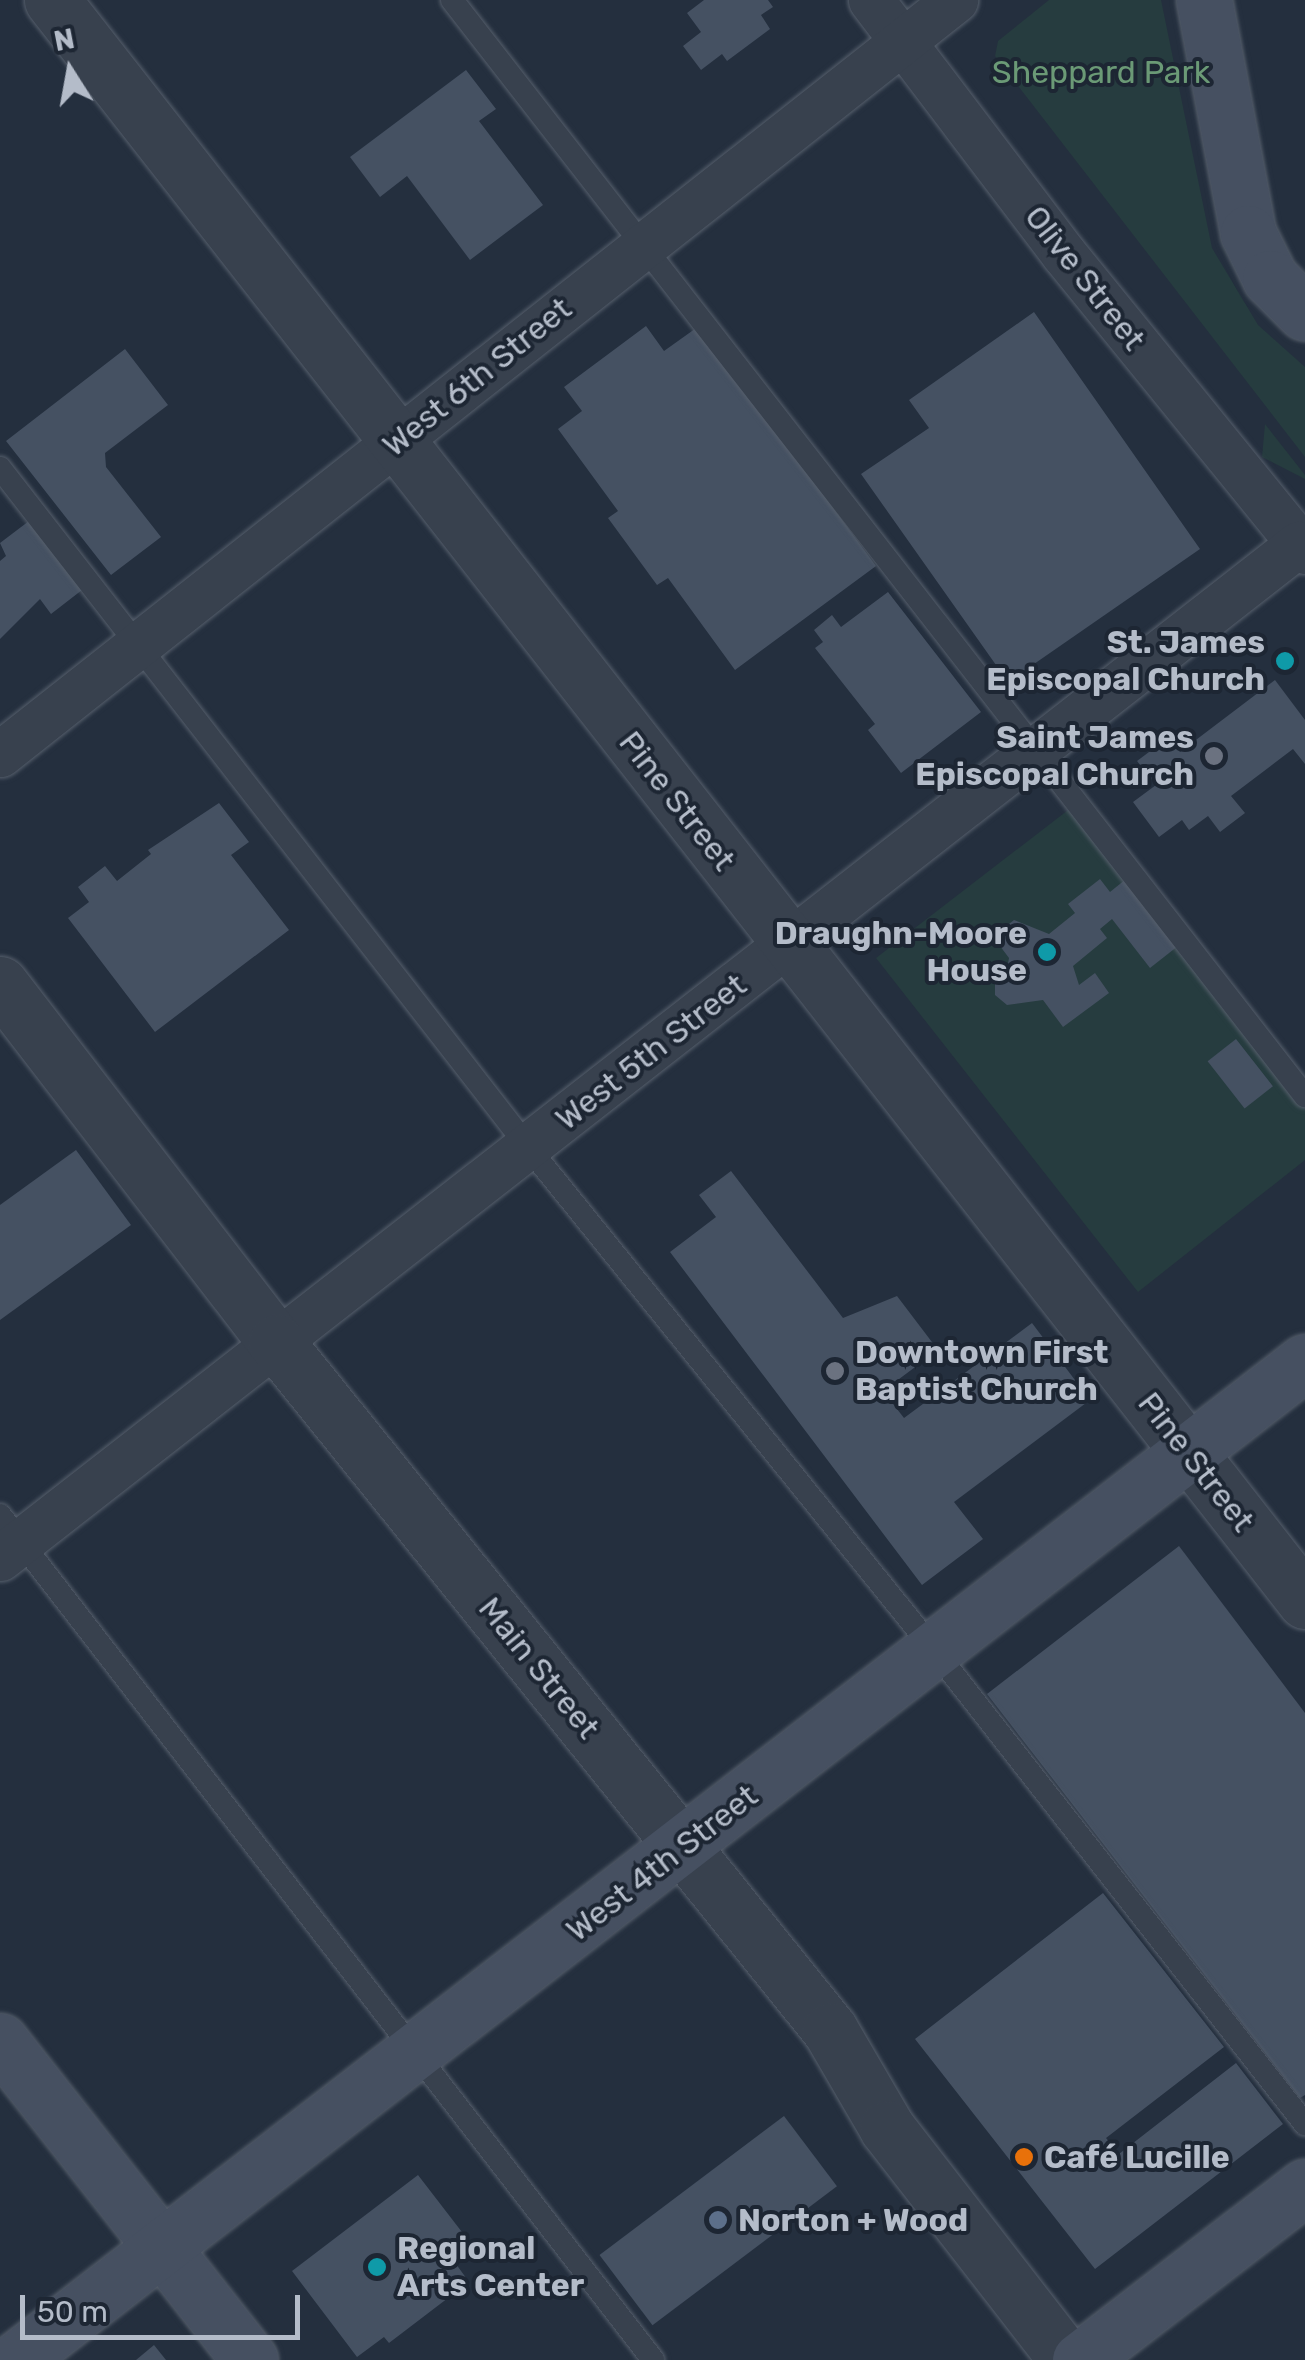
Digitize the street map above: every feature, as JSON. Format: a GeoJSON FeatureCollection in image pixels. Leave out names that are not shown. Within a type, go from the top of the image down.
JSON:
{"type":"FeatureCollection","features":[{"type":"Feature","properties":{"kind":"main road"},"geometry":{"type":"LineString","coordinates":[[1204,0],[1248,233],[1270,278],[1305,313]]}},
{"type":"Feature","properties":{"kind":"main road","name":"West 4th Street"},"geometry":{"type":"LineString","coordinates":[[16,2360],[1305,1362]]}},
{"type":"Feature","properties":{"kind":"main road"},"geometry":{"type":"LineString","coordinates":[[0,2041],[250,2360]]}},
{"type":"Feature","properties":{"kind":"main road"},"geometry":{"type":"LineString","coordinates":[[1080,2360],[1305,2187]]}},
{"type":"Feature","properties":{"kind":"street","name":"Pine Street"},"geometry":{"type":"LineString","coordinates":[[52,0],[1305,1601]]}},
{"type":"Feature","properties":{"kind":"street","name":"Olive Street"},"geometry":{"type":"LineString","coordinates":[[872,0],[1063,253],[1302,548]]}},
{"type":"Feature","properties":{"kind":"street","name":"West 6th Street"},"geometry":{"type":"LineString","coordinates":[[0,754],[954,0]]}},
{"type":"Feature","properties":{"kind":"street","name":"West 5th Street"},"geometry":{"type":"LineString","coordinates":[[7,1538],[276,1342],[789,945],[1034,748],[1302,548]]}},
{"type":"Feature","properties":{"kind":"street","name":"Main Street"},"geometry":{"type":"LineString","coordinates":[[0,984],[276,1342],[830,2030],[888,2128],[1067,2360]]}},
{"type":"Feature","properties":{"kind":"lane"},"geometry":{"type":"LineString","coordinates":[[452,0],[1305,1096]]}},
{"type":"Feature","properties":{"kind":"lane"},"geometry":{"type":"LineString","coordinates":[[0,468],[528,1146],[936,1651],[1305,2124]]}},
{"type":"Feature","properties":{"kind":"lane"},"geometry":{"type":"LineString","coordinates":[[7,1538],[415,2051],[653,2360]]}},
{"type":"Feature","properties":{"kind":"green space","name":"Sheppard Park"},"geometry":{"type":"Polygon","coordinates":[[[1049,0],[1161,0],[1212,248],[1258,325],[1305,367],[1305,457],[995,56],[998,41],[1049,0]]]}},
{"type":"Feature","properties":{"kind":"green space"},"geometry":{"type":"Polygon","coordinates":[[[1265,424],[1305,475],[1305,479],[1262,457],[1265,424]]]}},
{"type":"Feature","properties":{"kind":"green space"},"geometry":{"type":"Polygon","coordinates":[[[1072,807],[1305,1109],[1305,1160],[1138,1292],[876,958],[1072,807]]]}},
{"type":"Feature","properties":{"kind":"building"},"geometry":{"type":"Polygon","coordinates":[[[704,0],[768,0],[773,7],[761,15],[770,29],[727,61],[722,54],[701,70],[683,46],[701,32],[687,13],[704,0]]]}},
{"type":"Feature","properties":{"kind":"building"},"geometry":{"type":"Polygon","coordinates":[[[466,70],[496,109],[479,121],[543,205],[470,260],[407,176],[380,197],[350,157],[466,70]]]}},
{"type":"Feature","properties":{"kind":"building"},"geometry":{"type":"Polygon","coordinates":[[[1034,312],[1200,549],[1008,682],[861,474],[929,428],[909,400],[1034,312]]]}},
{"type":"Feature","properties":{"kind":"building"},"geometry":{"type":"Polygon","coordinates":[[[646,326],[664,351],[699,326],[876,566],[735,670],[668,578],[657,585],[608,518],[618,511],[558,429],[582,411],[564,387],[646,326]]]}},
{"type":"Feature","properties":{"kind":"building"},"geometry":{"type":"Polygon","coordinates":[[[125,349],[168,405],[105,453],[106,467],[161,537],[111,575],[6,441],[125,349]]]}},
{"type":"Feature","properties":{"kind":"building"},"geometry":{"type":"Polygon","coordinates":[[[29,521],[82,590],[51,614],[40,599],[0,639],[0,561],[6,556],[0,543],[29,521]]]}},
{"type":"Feature","properties":{"kind":"building"},"geometry":{"type":"Polygon","coordinates":[[[888,592],[981,712],[901,773],[868,730],[875,724],[815,648],[823,642],[814,630],[832,615],[841,627],[888,592]]]}},
{"type":"Feature","properties":{"kind":"building","name":"Saint James Episcopal Church"},"geometry":{"type":"Polygon","coordinates":[[[1275,680],[1305,720],[1305,764],[1293,749],[1231,796],[1245,813],[1220,832],[1208,816],[1189,830],[1182,820],[1159,837],[1133,802],[1156,785],[1137,761],[1169,737],[1180,752],[1275,680]]]}},
{"type":"Feature","properties":{"kind":"building"},"geometry":{"type":"Polygon","coordinates":[[[219,803],[249,842],[231,855],[289,930],[155,1032],[68,918],[89,902],[78,887],[105,866],[117,881],[151,854],[148,850],[219,803]]]}},
{"type":"Feature","properties":{"kind":"building","name":"Draughn-Moore House"},"geometry":{"type":"Polygon","coordinates":[[[1100,879],[1110,892],[1126,879],[1178,946],[1150,968],[1112,919],[1100,929],[1107,938],[1073,966],[1079,985],[1095,973],[1109,993],[1063,1027],[1043,1000],[1007,1005],[995,995],[995,978],[1007,969],[1009,958],[1000,946],[1000,931],[1014,920],[1049,934],[1075,913],[1068,904],[1100,879]]]}},
{"type":"Feature","properties":{"kind":"building"},"geometry":{"type":"Polygon","coordinates":[[[1236,1039],[1273,1086],[1245,1108],[1208,1061],[1236,1039]]]}},
{"type":"Feature","properties":{"kind":"building"},"geometry":{"type":"Polygon","coordinates":[[[76,1150],[131,1225],[0,1320],[0,1205],[76,1150]]]}},
{"type":"Feature","properties":{"kind":"building","name":"Downtown First Baptist Church"},"geometry":{"type":"Polygon","coordinates":[[[731,1171],[843,1318],[897,1296],[938,1350],[883,1391],[904,1418],[1032,1323],[1090,1400],[954,1502],[983,1539],[922,1585],[670,1252],[716,1217],[699,1195],[731,1171]]]}},
{"type":"Feature","properties":{"kind":"building"},"geometry":{"type":"Polygon","coordinates":[[[1179,1546],[1305,1713],[1305,2095],[1300,2098],[987,1694],[1179,1546]]]}},
{"type":"Feature","properties":{"kind":"building"},"geometry":{"type":"Polygon","coordinates":[[[1103,1893],[1224,2047],[1106,2138],[1119,2154],[1236,2063],[1283,2124],[1095,2269],[915,2039],[1103,1893]]]}},
{"type":"Feature","properties":{"kind":"building","name":"Norton + Wood"},"geometry":{"type":"Polygon","coordinates":[[[784,2116],[837,2186],[652,2325],[600,2255],[784,2116]]]}},
{"type":"Feature","properties":{"kind":"building","name":"Regional Arts Center"},"geometry":{"type":"Polygon","coordinates":[[[418,2175],[475,2249],[456,2264],[469,2282],[389,2343],[384,2337],[357,2357],[292,2271],[418,2175]]]}},
{"type":"Feature","properties":{"kind":"building"},"geometry":{"type":"Polygon","coordinates":[[[154,2345],[166,2360],[136,2360],[154,2345]]]}},
{"type":"Feature","properties":{"kind":"place","name":"St. James Episcopal Church"},"geometry":{"type":"Point","coordinates":[1285,661]}},
{"type":"Feature","properties":{"kind":"place","name":"Saint James Episcopal Church"},"geometry":{"type":"Point","coordinates":[1214,756]}},
{"type":"Feature","properties":{"kind":"place","name":"Draughn-Moore House"},"geometry":{"type":"Point","coordinates":[1047,952]}},
{"type":"Feature","properties":{"kind":"place","name":"Downtown First Baptist Church"},"geometry":{"type":"Point","coordinates":[835,1371]}},
{"type":"Feature","properties":{"kind":"place","name":"Café Lucille"},"geometry":{"type":"Point","coordinates":[1024,2157]}},
{"type":"Feature","properties":{"kind":"place","name":"Norton + Wood"},"geometry":{"type":"Point","coordinates":[718,2220]}},
{"type":"Feature","properties":{"kind":"place","name":"Regional Arts Center"},"geometry":{"type":"Point","coordinates":[377,2267]}}]}
